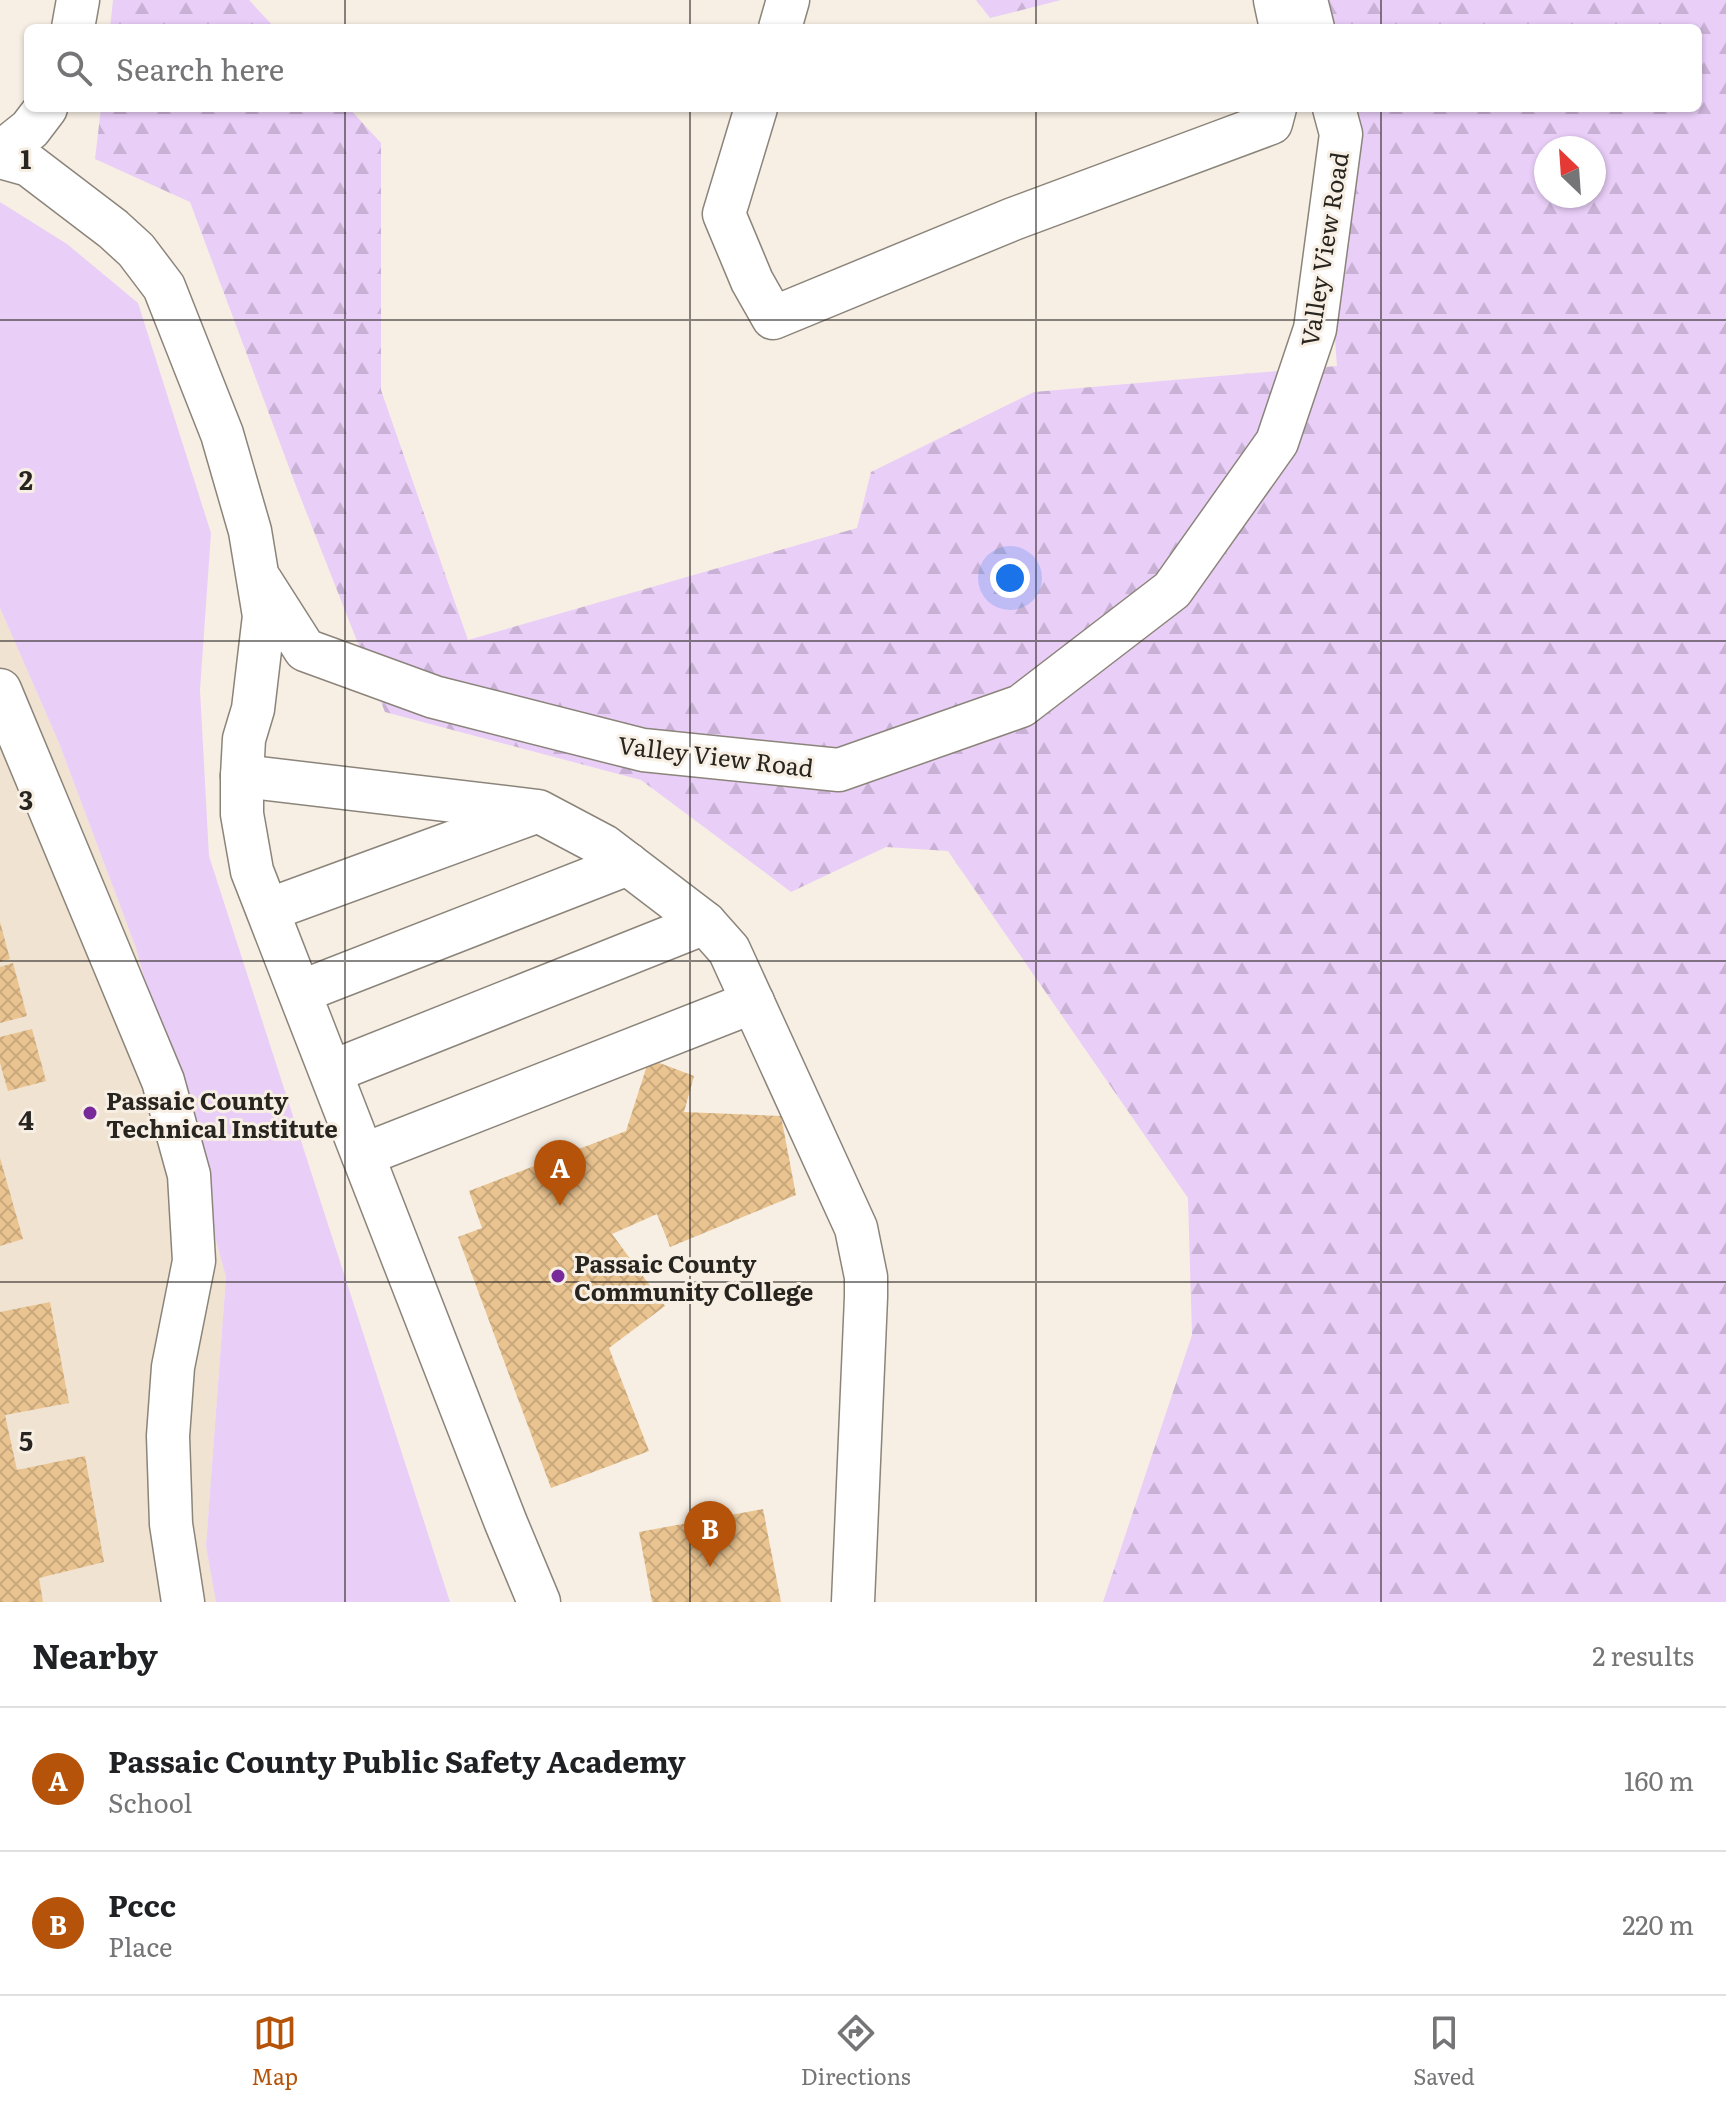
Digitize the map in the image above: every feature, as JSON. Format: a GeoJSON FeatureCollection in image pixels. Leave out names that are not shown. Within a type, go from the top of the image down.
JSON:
{"type":"FeatureCollection","features":[{"type":"Feature","properties":{"kind":"street"},"geometry":{"type":"LineString","coordinates":[[74,24],[78,0]]}},
{"type":"Feature","properties":{"kind":"street"},"geometry":{"type":"LineString","coordinates":[[781,24],[788,0]]}},
{"type":"Feature","properties":{"kind":"street"},"geometry":{"type":"LineString","coordinates":[[1275,0],[1280,24]]}},
{"type":"Feature","properties":{"kind":"street"},"geometry":{"type":"LineString","coordinates":[[1306,0],[1312,24]]}},
{"type":"Feature","properties":{"kind":"street"},"geometry":{"type":"LineString","coordinates":[[0,155],[30,129],[43,112]]}},
{"type":"Feature","properties":{"kind":"street"},"geometry":{"type":"LineString","coordinates":[[755,112],[724,214],[752,281],[773,318],[1013,219],[1271,123],[1274,112]]}},
{"type":"Feature","properties":{"kind":"street","name":"Valley View Road"},"geometry":{"type":"LineString","coordinates":[[0,155],[29,165],[113,229],[136,250],[164,287],[222,434],[250,531],[258,577],[305,650],[434,697],[643,750],[839,770],[1021,706],[1172,590],[1277,442],[1315,329],[1341,134],[1335,112]]}},
{"type":"Feature","properties":{"kind":"street"},"geometry":{"type":"LineString","coordinates":[[258,577],[264,616],[253,709],[244,739],[242,776],[245,834],[252,871],[539,1602]]}},
{"type":"Feature","properties":{"kind":"street"},"geometry":{"type":"LineString","coordinates":[[0,690],[163,1081],[189,1175],[194,1261],[173,1367],[168,1436],[171,1524],[183,1602]]}},
{"type":"Feature","properties":{"kind":"street"},"geometry":{"type":"LineString","coordinates":[[242,776],[538,811],[604,846],[705,923],[729,950],[856,1228],[866,1277],[853,1602]]}},
{"type":"Feature","properties":{"kind":"street"},"geometry":{"type":"LineString","coordinates":[[268,910],[538,811]]}},
{"type":"Feature","properties":{"kind":"street"},"geometry":{"type":"LineString","coordinates":[[300,992],[628,864]]}},
{"type":"Feature","properties":{"kind":"street"},"geometry":{"type":"LineString","coordinates":[[331,1072],[705,923]]}},
{"type":"Feature","properties":{"kind":"street"},"geometry":{"type":"LineString","coordinates":[[363,1155],[753,1002]]}},
{"type":"Feature","properties":{"kind":"shaded area","name":"Passaic County Technical Institute"},"geometry":{"type":"Polygon","coordinates":[[[0,608],[59,743],[136,948],[226,1277],[206,1546],[216,1602],[0,1602],[0,608]]]}},
{"type":"Feature","properties":{"kind":"green space"},"geometry":{"type":"Polygon","coordinates":[[[113,0],[249,0],[271,24],[110,24],[113,0]]]}},
{"type":"Feature","properties":{"kind":"green space"},"geometry":{"type":"Polygon","coordinates":[[[976,0],[1061,0],[990,18],[976,0]]]}},
{"type":"Feature","properties":{"kind":"green space"},"geometry":{"type":"Polygon","coordinates":[[[1308,0],[1726,0],[1726,1602],[1103,1602],[1192,1335],[1188,1198],[948,851],[886,847],[791,892],[641,780],[385,712],[296,486],[190,202],[95,159],[101,112],[353,112],[381,143],[381,390],[468,640],[857,528],[871,472],[1034,392],[1337,366],[1317,112],[1702,112],[1702,24],[1311,24],[1308,0]]]}},
{"type":"Feature","properties":{"kind":"green space"},"geometry":{"type":"Polygon","coordinates":[[[0,202],[67,244],[138,303],[211,533],[200,690],[209,856],[450,1602],[216,1602],[206,1546],[226,1277],[136,948],[59,743],[0,608],[0,202]]]}},
{"type":"Feature","properties":{"kind":"building"},"geometry":{"type":"Polygon","coordinates":[[[0,922],[10,959],[0,962],[0,922]]]}},
{"type":"Feature","properties":{"kind":"building"},"geometry":{"type":"Polygon","coordinates":[[[13,963],[27,1016],[0,1023],[0,967],[13,963]]]}},
{"type":"Feature","properties":{"kind":"building"},"geometry":{"type":"Polygon","coordinates":[[[32,1029],[46,1081],[8,1091],[0,1063],[0,1037],[32,1029]]]}},
{"type":"Feature","properties":{"kind":"building","name":"Passaic County Community College"},"geometry":{"type":"Polygon","coordinates":[[[649,1059],[694,1076],[684,1112],[781,1116],[796,1195],[670,1247],[657,1214],[612,1234],[665,1306],[609,1348],[649,1451],[551,1488],[458,1237],[482,1228],[469,1191],[626,1131],[649,1059]]]}},
{"type":"Feature","properties":{"kind":"building"},"geometry":{"type":"Polygon","coordinates":[[[0,1158],[23,1239],[0,1246],[0,1158]]]}},
{"type":"Feature","properties":{"kind":"building"},"geometry":{"type":"Polygon","coordinates":[[[50,1302],[69,1403],[5,1415],[17,1470],[85,1456],[104,1562],[39,1578],[43,1602],[0,1602],[0,1312],[50,1302]]]}},
{"type":"Feature","properties":{"kind":"building"},"geometry":{"type":"Polygon","coordinates":[[[763,1509],[781,1602],[652,1602],[639,1532],[763,1509]]]}},
{"type":"Feature","properties":{"kind":"place","name":"Passaic County Technical Institute"},"geometry":{"type":"Point","coordinates":[90,1113]}},
{"type":"Feature","properties":{"kind":"place","name":"Passaic County Public Safety Academy"},"geometry":{"type":"Point","coordinates":[560,1206]}},
{"type":"Feature","properties":{"kind":"place","name":"Passaic County Community College"},"geometry":{"type":"Point","coordinates":[558,1276]}},
{"type":"Feature","properties":{"kind":"place","name":"Pccc"},"geometry":{"type":"Point","coordinates":[710,1567]}}]}
